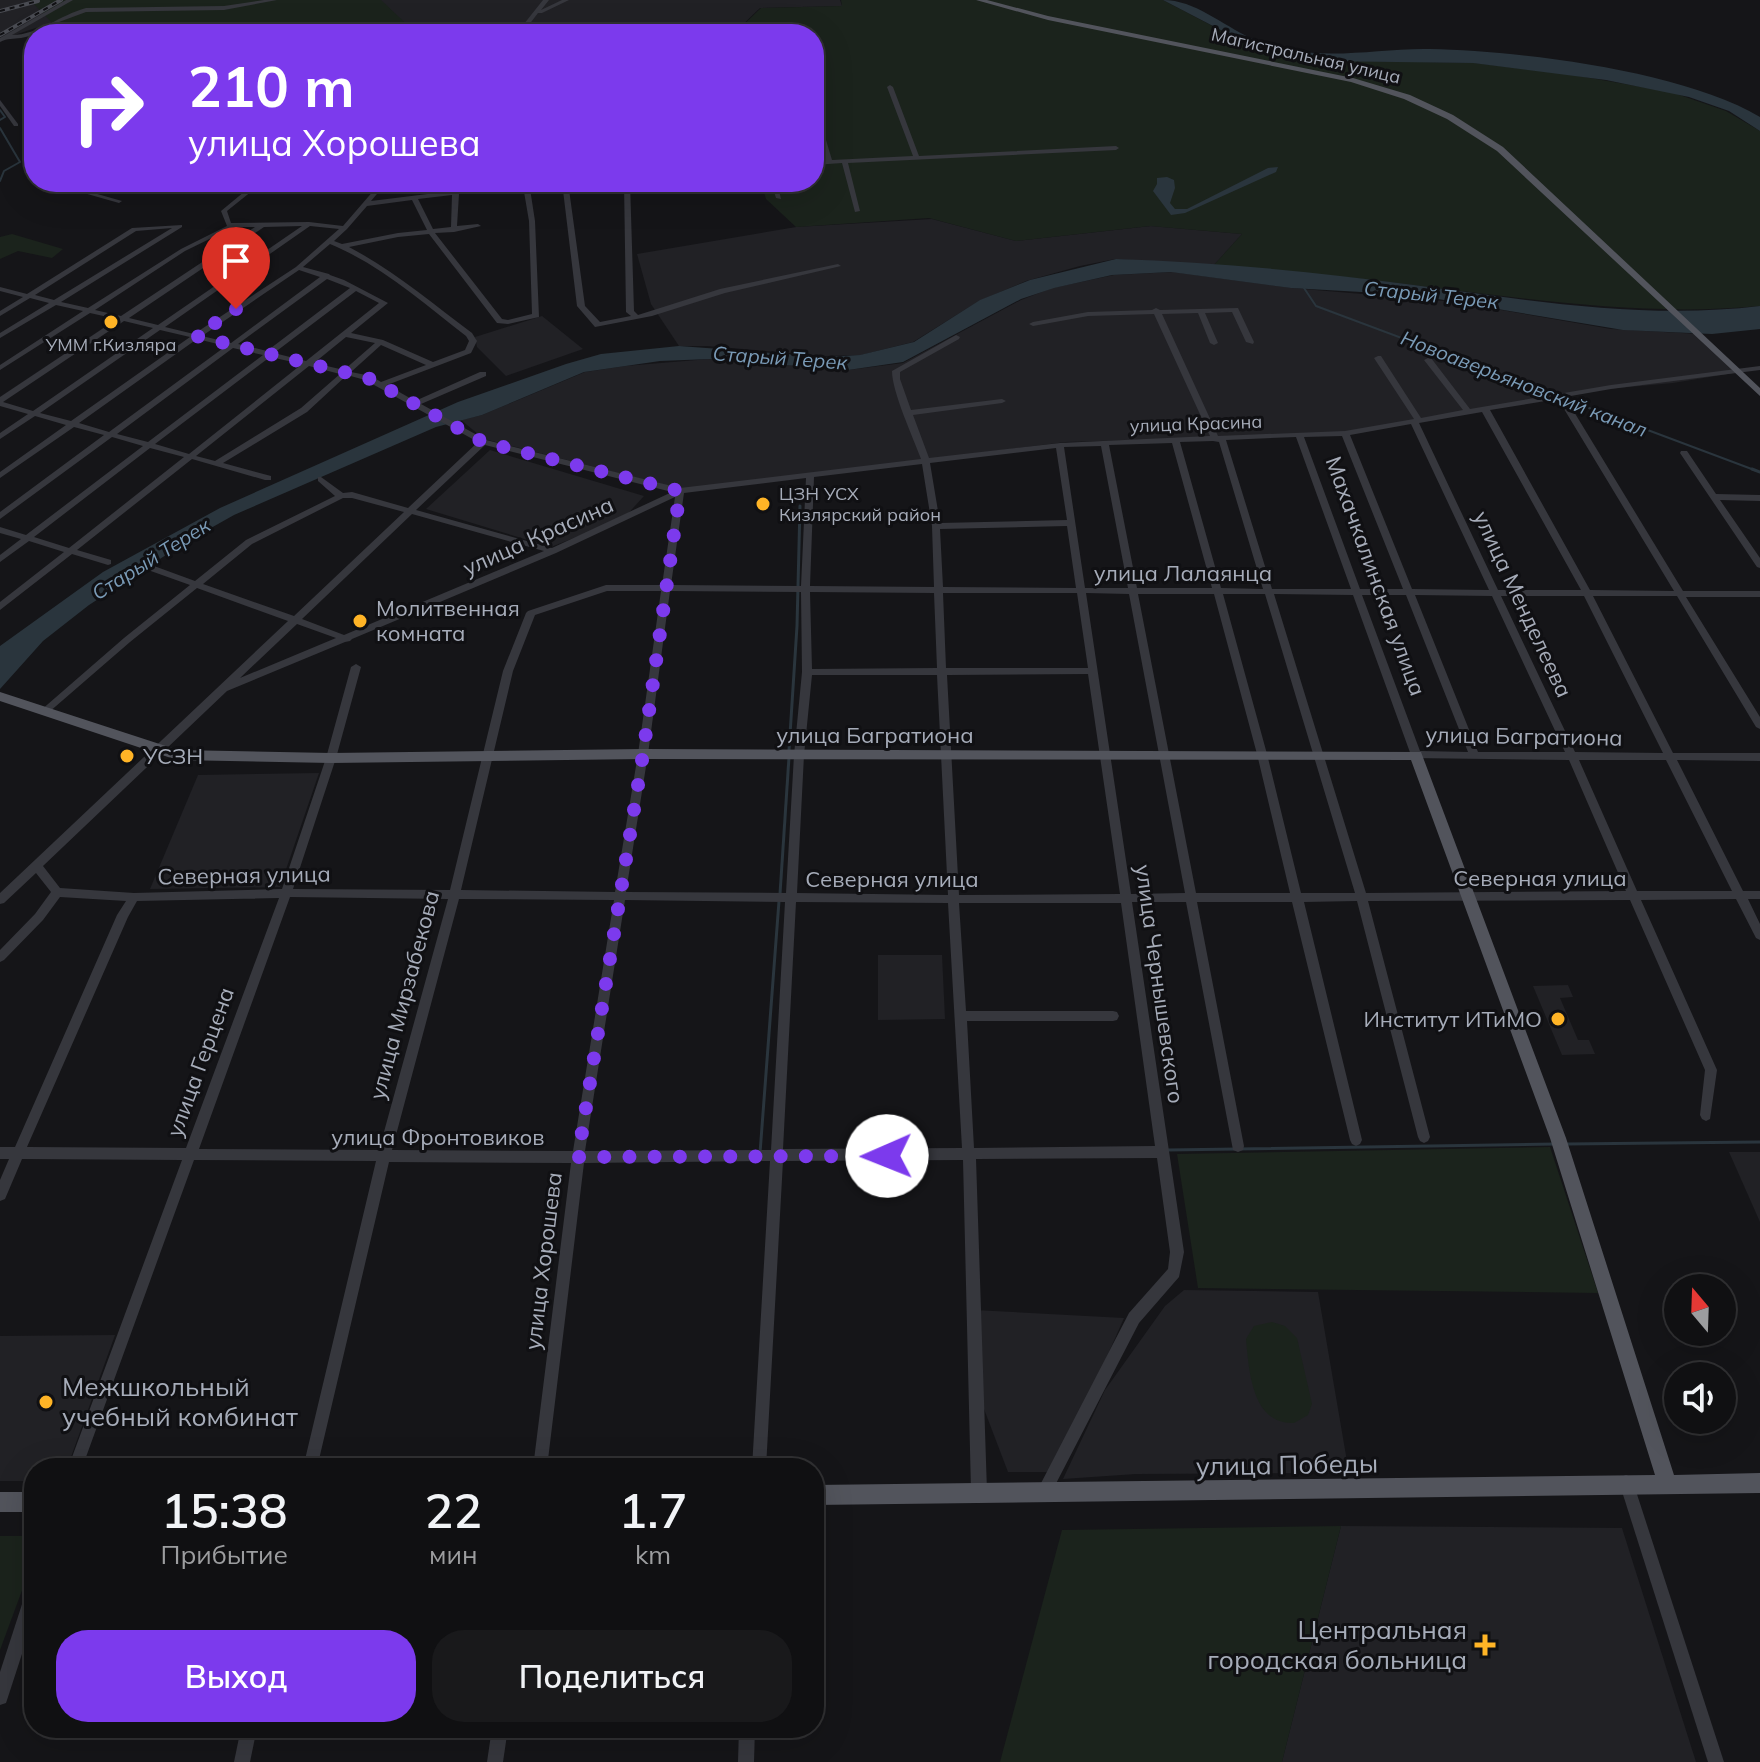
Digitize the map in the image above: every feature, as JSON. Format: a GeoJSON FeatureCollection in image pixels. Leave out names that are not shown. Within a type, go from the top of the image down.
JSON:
{"type":"FeatureCollection","features":[{"type":"Feature","properties":{"kind":"main road","name":"Магистральная улица"},"geometry":{"type":"LineString","coordinates":[[979,0],[1048,18],[1323,72],[1381,87],[1424,104],[1472,129],[1500,149],[1760,393]]}},
{"type":"Feature","properties":{"kind":"main road","name":"улица Багратиона"},"geometry":{"type":"LineString","coordinates":[[2,699],[177,755],[331,758],[643,754],[945,757],[1416,755]]}},
{"type":"Feature","properties":{"kind":"main road","name":"Махачкалинская улица"},"geometry":{"type":"LineString","coordinates":[[1416,755],[1560,1144],[1668,1483]]}},
{"type":"Feature","properties":{"kind":"main road","name":"улица Победы"},"geometry":{"type":"LineString","coordinates":[[824,1494],[1760,1481]]}},
{"type":"Feature","properties":{"kind":"main road","name":"улица Победы"},"geometry":{"type":"LineString","coordinates":[[824,1494],[1044,1493]]}},
{"type":"Feature","properties":{"kind":"main road"},"geometry":{"type":"LineString","coordinates":[[0,1501],[24,1501]]}},
{"type":"Feature","properties":{"kind":"street"},"geometry":{"type":"LineString","coordinates":[[30,24],[70,0]]}},
{"type":"Feature","properties":{"kind":"street"},"geometry":{"type":"LineString","coordinates":[[51,24],[86,10],[224,8],[274,0]]}},
{"type":"Feature","properties":{"kind":"street"},"geometry":{"type":"LineString","coordinates":[[528,24],[546,0]]}},
{"type":"Feature","properties":{"kind":"street"},"geometry":{"type":"LineString","coordinates":[[536,15],[566,0]]}},
{"type":"Feature","properties":{"kind":"street"},"geometry":{"type":"LineString","coordinates":[[0,40],[24,27]]}},
{"type":"Feature","properties":{"kind":"street"},"geometry":{"type":"LineString","coordinates":[[8,37],[24,36]]}},
{"type":"Feature","properties":{"kind":"street"},"geometry":{"type":"LineString","coordinates":[[890,87],[917,158]]}},
{"type":"Feature","properties":{"kind":"street"},"geometry":{"type":"LineString","coordinates":[[0,102],[16,125]]}},
{"type":"Feature","properties":{"kind":"street"},"geometry":{"type":"LineString","coordinates":[[824,145],[829,162]]}},
{"type":"Feature","properties":{"kind":"street"},"geometry":{"type":"LineString","coordinates":[[824,162],[1116,148]]}},
{"type":"Feature","properties":{"kind":"street"},"geometry":{"type":"LineString","coordinates":[[844,161],[857,211]]}},
{"type":"Feature","properties":{"kind":"street"},"geometry":{"type":"LineString","coordinates":[[85,192],[119,201]]}},
{"type":"Feature","properties":{"kind":"street"},"geometry":{"type":"LineString","coordinates":[[233,225],[228,224],[224,211],[246,192]]}},
{"type":"Feature","properties":{"kind":"street"},"geometry":{"type":"LineString","coordinates":[[0,476],[196,336],[298,268],[345,228],[376,192]]}},
{"type":"Feature","properties":{"kind":"street"},"geometry":{"type":"LineString","coordinates":[[366,204],[468,192]]}},
{"type":"Feature","properties":{"kind":"street"},"geometry":{"type":"LineString","coordinates":[[415,199],[431,232],[500,321],[508,322],[536,315],[532,221],[527,192]]}},
{"type":"Feature","properties":{"kind":"street"},"geometry":{"type":"LineString","coordinates":[[566,192],[581,306],[598,325],[637,317],[723,291],[838,266]]}},
{"type":"Feature","properties":{"kind":"street"},"geometry":{"type":"LineString","coordinates":[[627,192],[630,312],[637,317]]}},
{"type":"Feature","properties":{"kind":"street"},"geometry":{"type":"LineString","coordinates":[[777,192],[779,198]]}},
{"type":"Feature","properties":{"kind":"street"},"geometry":{"type":"LineString","coordinates":[[454,230],[455,194]]}},
{"type":"Feature","properties":{"kind":"street"},"geometry":{"type":"LineString","coordinates":[[0,403],[265,223]]}},
{"type":"Feature","properties":{"kind":"street"},"geometry":{"type":"LineString","coordinates":[[0,368],[183,250],[233,225],[309,224],[345,228]]}},
{"type":"Feature","properties":{"kind":"street"},"geometry":{"type":"LineString","coordinates":[[0,437],[309,224]]}},
{"type":"Feature","properties":{"kind":"street"},"geometry":{"type":"LineString","coordinates":[[0,314],[134,229],[180,226],[0,336]]}},
{"type":"Feature","properties":{"kind":"street"},"geometry":{"type":"LineString","coordinates":[[344,246],[478,226]]}},
{"type":"Feature","properties":{"kind":"street"},"geometry":{"type":"LineString","coordinates":[[330,242],[344,246],[469,335],[473,341],[468,351],[383,384]]}},
{"type":"Feature","properties":{"kind":"street"},"geometry":{"type":"LineString","coordinates":[[0,607],[384,303],[327,275],[298,268]]}},
{"type":"Feature","properties":{"kind":"street"},"geometry":{"type":"LineString","coordinates":[[0,516],[327,275]]}},
{"type":"Feature","properties":{"kind":"street"},"geometry":{"type":"LineString","coordinates":[[0,559],[355,288]]}},
{"type":"Feature","properties":{"kind":"street"},"geometry":{"type":"LineString","coordinates":[[1,290],[383,384],[483,442],[680,491]]}},
{"type":"Feature","properties":{"kind":"street"},"geometry":{"type":"LineString","coordinates":[[1156,310],[1219,439],[1362,898],[1424,1137]]}},
{"type":"Feature","properties":{"kind":"street"},"geometry":{"type":"LineString","coordinates":[[1200,310],[1214,343]]}},
{"type":"Feature","properties":{"kind":"street"},"geometry":{"type":"LineString","coordinates":[[1033,324],[1088,314],[1235,310],[1250,342]]}},
{"type":"Feature","properties":{"kind":"street"},"geometry":{"type":"LineString","coordinates":[[345,334],[380,342],[433,365]]}},
{"type":"Feature","properties":{"kind":"street"},"geometry":{"type":"LineString","coordinates":[[956,337],[896,371],[907,413],[925,459],[936,526],[945,757],[969,1151],[979,1491]]}},
{"type":"Feature","properties":{"kind":"street"},"geometry":{"type":"LineString","coordinates":[[216,464],[304,410],[380,342]]}},
{"type":"Feature","properties":{"kind":"street"},"geometry":{"type":"LineString","coordinates":[[1378,358],[1417,422]]}},
{"type":"Feature","properties":{"kind":"street"},"geometry":{"type":"LineString","coordinates":[[1428,360],[1468,412]]}},
{"type":"Feature","properties":{"kind":"street","name":"улица Красина"},"geometry":{"type":"LineString","coordinates":[[225,688],[553,551],[680,491],[1060,445],[1345,433],[1560,396],[1760,368]]}},
{"type":"Feature","properties":{"kind":"street"},"geometry":{"type":"LineString","coordinates":[[419,406],[483,374]]}},
{"type":"Feature","properties":{"kind":"street"},"geometry":{"type":"LineString","coordinates":[[1560,396],[1760,725]]}},
{"type":"Feature","properties":{"kind":"street"},"geometry":{"type":"LineString","coordinates":[[907,413],[1002,401]]}},
{"type":"Feature","properties":{"kind":"street"},"geometry":{"type":"LineString","coordinates":[[0,403],[268,478]]}},
{"type":"Feature","properties":{"kind":"street"},"geometry":{"type":"LineString","coordinates":[[1485,409],[1587,593],[1760,935]]}},
{"type":"Feature","properties":{"kind":"street","name":"улица Менделеева"},"geometry":{"type":"LineString","coordinates":[[1417,422],[1573,758],[1711,1070],[1706,1115]]}},
{"type":"Feature","properties":{"kind":"street"},"geometry":{"type":"LineString","coordinates":[[1345,433],[1475,756]]}},
{"type":"Feature","properties":{"kind":"street","name":"Махачкалинская улица"},"geometry":{"type":"LineString","coordinates":[[1300,437],[1416,755]]}},
{"type":"Feature","properties":{"kind":"street"},"geometry":{"type":"LineString","coordinates":[[1176,441],[1262,754],[1356,1140]]}},
{"type":"Feature","properties":{"kind":"street"},"geometry":{"type":"LineString","coordinates":[[0,900],[483,442]]}},
{"type":"Feature","properties":{"kind":"street"},"geometry":{"type":"LineString","coordinates":[[1105,443],[1238,1146]]}},
{"type":"Feature","properties":{"kind":"street","name":"улица Чернышевского"},"geometry":{"type":"LineString","coordinates":[[1044,1493],[1134,1318],[1174,1272],[1177,1252],[1060,445]]}},
{"type":"Feature","properties":{"kind":"street"},"geometry":{"type":"LineString","coordinates":[[1684,453],[1760,565]]}},
{"type":"Feature","properties":{"kind":"street"},"geometry":{"type":"LineString","coordinates":[[760,1458],[799,755],[807,672],[805,589],[810,474]]}},
{"type":"Feature","properties":{"kind":"street"},"geometry":{"type":"LineString","coordinates":[[321,479],[341,496]]}},
{"type":"Feature","properties":{"kind":"street","name":"улица Хорошева"},"geometry":{"type":"LineString","coordinates":[[541,1458],[578,1157],[643,754],[680,491]]}},
{"type":"Feature","properties":{"kind":"street"},"geometry":{"type":"LineString","coordinates":[[45,711],[249,542],[341,496],[352,495],[553,551]]}},
{"type":"Feature","properties":{"kind":"street"},"geometry":{"type":"LineString","coordinates":[[1715,497],[1760,498]]}},
{"type":"Feature","properties":{"kind":"street"},"geometry":{"type":"LineString","coordinates":[[936,526],[1072,523]]}},
{"type":"Feature","properties":{"kind":"street"},"geometry":{"type":"LineString","coordinates":[[0,530],[108,562]]}},
{"type":"Feature","properties":{"kind":"street"},"geometry":{"type":"LineString","coordinates":[[1746,543],[1760,543]]}},
{"type":"Feature","properties":{"kind":"street"},"geometry":{"type":"LineString","coordinates":[[151,568],[347,639]]}},
{"type":"Feature","properties":{"kind":"street","name":"улица Лалаянца"},"geometry":{"type":"LineString","coordinates":[[606,588],[1760,594]]}},
{"type":"Feature","properties":{"kind":"street","name":"улица Мирзабекова"},"geometry":{"type":"LineString","coordinates":[[312,1458],[384,1156],[454,896],[508,671],[531,613],[606,588]]}},
{"type":"Feature","properties":{"kind":"street","name":"улица Герцена"},"geometry":{"type":"LineString","coordinates":[[79,1458],[286,893],[331,758],[356,667]]}},
{"type":"Feature","properties":{"kind":"street"},"geometry":{"type":"LineString","coordinates":[[807,672],[1094,671]]}},
{"type":"Feature","properties":{"kind":"street","name":"улица Багратиона"},"geometry":{"type":"LineString","coordinates":[[1416,755],[1760,757]]}},
{"type":"Feature","properties":{"kind":"street"},"geometry":{"type":"LineString","coordinates":[[0,957],[39,917],[57,892],[37,866]]}},
{"type":"Feature","properties":{"kind":"street","name":"Северная улица"},"geometry":{"type":"LineString","coordinates":[[57,892],[134,897],[286,893],[955,899],[1760,895]]}},
{"type":"Feature","properties":{"kind":"street"},"geometry":{"type":"LineString","coordinates":[[0,1195],[123,915],[134,897]]}},
{"type":"Feature","properties":{"kind":"street"},"geometry":{"type":"LineString","coordinates":[[961,1016],[1113,1016]]}},
{"type":"Feature","properties":{"kind":"street","name":"улица Фронтовиков"},"geometry":{"type":"LineString","coordinates":[[0,1153],[189,1157],[578,1157],[969,1151],[1163,1152]]}},
{"type":"Feature","properties":{"kind":"street"},"geometry":{"type":"LineString","coordinates":[[1626,1483],[1716,1762]]}},
{"type":"Feature","properties":{"kind":"street"},"geometry":{"type":"LineString","coordinates":[[0,1697],[24,1623]]}},
{"type":"Feature","properties":{"kind":"street"},"geometry":{"type":"LineString","coordinates":[[242,1762],[247,1738]]}},
{"type":"Feature","properties":{"kind":"street"},"geometry":{"type":"LineString","coordinates":[[495,1762],[499,1738]]}},
{"type":"Feature","properties":{"kind":"street"},"geometry":{"type":"LineString","coordinates":[[746,1762],[747,1738]]}},
{"type":"Feature","properties":{"kind":"shaded area"},"geometry":{"type":"Polygon","coordinates":[[[0,0],[39,0],[59,20],[47,24],[24,24],[24,32],[0,40],[0,0]]]}},
{"type":"Feature","properties":{"kind":"shaded area"},"geometry":{"type":"Polygon","coordinates":[[[30,0],[381,0],[406,24],[53,24],[30,0]]]}},
{"type":"Feature","properties":{"kind":"shaded area"},"geometry":{"type":"Polygon","coordinates":[[[380,0],[840,0],[842,6],[760,8],[743,24],[401,24],[380,0]]]}},
{"type":"Feature","properties":{"kind":"shaded area"},"geometry":{"type":"Polygon","coordinates":[[[841,0],[1163,0],[1262,52],[1310,60],[1475,63],[1573,75],[1671,92],[1726,111],[1760,131],[1760,306],[1681,309],[1602,306],[1214,265],[1242,234],[1150,226],[1016,241],[929,218],[796,227],[766,199],[764,192],[824,192],[824,24],[744,24],[761,8],[842,6],[841,0]]]}},
{"type":"Feature","properties":{"kind":"shaded area"},"geometry":{"type":"Polygon","coordinates":[[[932,219],[1016,241],[1151,226],[1242,234],[1214,265],[1115,259],[1080,266],[1026,281],[979,301],[913,342],[861,355],[825,356],[679,346],[651,304],[637,254],[796,227],[932,219]]]}},
{"type":"Feature","properties":{"kind":"shaded area"},"geometry":{"type":"Polygon","coordinates":[[[12,234],[63,249],[52,258],[18,251],[0,259],[0,237],[12,234]]]}},
{"type":"Feature","properties":{"kind":"shaded area"},"geometry":{"type":"Polygon","coordinates":[[[1173,272],[1292,288],[1455,302],[1611,329],[1699,334],[1740,372],[1673,383],[1596,390],[1336,434],[1066,442],[685,490],[484,439],[461,420],[482,415],[585,372],[625,366],[709,359],[848,370],[903,363],[1021,300],[1052,288],[1114,275],[1173,272]]]}},
{"type":"Feature","properties":{"kind":"shaded area"},"geometry":{"type":"Polygon","coordinates":[[[542,316],[583,349],[506,376],[477,347],[475,337],[542,316]]]}},
{"type":"Feature","properties":{"kind":"shaded area"},"geometry":{"type":"Polygon","coordinates":[[[490,450],[644,496],[624,518],[551,547],[426,509],[490,450]]]}},
{"type":"Feature","properties":{"kind":"shaded area"},"geometry":{"type":"Polygon","coordinates":[[[319,773],[280,887],[150,889],[198,775],[319,773]]]}},
{"type":"Feature","properties":{"kind":"shaded area"},"geometry":{"type":"Polygon","coordinates":[[[878,955],[942,955],[945,1019],[878,1020],[878,955]]]}},
{"type":"Feature","properties":{"kind":"shaded area","name":"Институт ИТиМО"},"geometry":{"type":"Polygon","coordinates":[[[1568,985],[1573,997],[1560,998],[1578,1040],[1589,1040],[1595,1054],[1562,1055],[1533,986],[1568,985]]]}},
{"type":"Feature","properties":{"kind":"shaded area"},"geometry":{"type":"Polygon","coordinates":[[[1550,1147],[1598,1293],[1198,1288],[1177,1154],[1550,1147]]]}},
{"type":"Feature","properties":{"kind":"shaded area"},"geometry":{"type":"Polygon","coordinates":[[[1729,1152],[1760,1152],[1760,1222],[1729,1152]]]}},
{"type":"Feature","properties":{"kind":"shaded area"},"geometry":{"type":"Polygon","coordinates":[[[1184,1290],[1318,1292],[1349,1473],[1136,1474],[1063,1479],[1105,1390],[1165,1306],[1184,1290]]]}},
{"type":"Feature","properties":{"kind":"shaded area"},"geometry":{"type":"Polygon","coordinates":[[[974,1310],[1124,1318],[1056,1472],[1008,1472],[976,1388],[974,1310]]]}},
{"type":"Feature","properties":{"kind":"shaded area"},"geometry":{"type":"Polygon","coordinates":[[[1272,1322],[1285,1326],[1297,1338],[1312,1404],[1308,1415],[1294,1423],[1269,1415],[1261,1406],[1251,1380],[1246,1339],[1254,1326],[1272,1322]]]}},
{"type":"Feature","properties":{"kind":"shaded area","name":"Межшкольный учебный комбинат"},"geometry":{"type":"Polygon","coordinates":[[[115,1335],[71,1458],[24,1458],[24,1481],[0,1481],[0,1336],[115,1335]]]}},
{"type":"Feature","properties":{"kind":"shaded area","name":"Центральная городская больница"},"geometry":{"type":"Polygon","coordinates":[[[1341,1526],[1622,1528],[1696,1762],[1282,1762],[1341,1526]]]}},
{"type":"Feature","properties":{"kind":"shaded area"},"geometry":{"type":"Polygon","coordinates":[[[1341,1526],[1282,1762],[1000,1762],[1062,1530],[1341,1526]]]}},
{"type":"Feature","properties":{"kind":"shaded area"},"geometry":{"type":"Polygon","coordinates":[[[0,1536],[24,1536],[24,1585],[0,1650],[0,1536]]]}},
{"type":"Feature","properties":{"kind":"water"},"geometry":{"type":"Polygon","coordinates":[[[1163,0],[1186,4],[1251,38],[1297,51],[1330,54],[1413,49],[1509,54],[1600,66],[1646,76],[1727,101],[1760,117],[1760,131],[1729,111],[1689,97],[1606,80],[1473,63],[1317,61],[1261,51],[1163,0]]]}},
{"type":"Feature","properties":{"kind":"water"},"geometry":{"type":"Polygon","coordinates":[[[1278,167],[1276,172],[1185,213],[1171,215],[1153,191],[1157,178],[1174,180],[1170,203],[1175,209],[1187,209],[1268,168],[1278,167]]]}},
{"type":"Feature","properties":{"kind":"water","name":"Старый Терек"},"geometry":{"type":"Polygon","coordinates":[[[1116,259],[1303,272],[1587,306],[1673,311],[1760,306],[1760,329],[1712,334],[1623,330],[1414,295],[1291,288],[1171,272],[1112,275],[1021,299],[903,362],[848,370],[710,359],[660,361],[584,372],[482,415],[436,427],[234,515],[89,605],[43,641],[0,689],[0,646],[103,572],[220,508],[458,402],[601,354],[679,346],[826,357],[860,355],[914,342],[980,300],[1030,280],[1116,259]]]}},
{"type":"Feature","properties":{"kind":"waterway"},"geometry":{"type":"LineString","coordinates":[[0,110],[5,117],[0,120]]}},
{"type":"Feature","properties":{"kind":"waterway"},"geometry":{"type":"LineString","coordinates":[[0,128],[20,162],[4,171],[0,181]]}},
{"type":"Feature","properties":{"kind":"waterway","name":"Новоаверьяновский канал"},"geometry":{"type":"LineString","coordinates":[[1304,288],[1316,306],[1554,395]]}},
{"type":"Feature","properties":{"kind":"waterway","name":"Новоаверьяновский канал"},"geometry":{"type":"LineString","coordinates":[[1565,399],[1757,471]]}},
{"type":"Feature","properties":{"kind":"waterway","name":"Новоаверьяновский канал"},"geometry":{"type":"LineString","coordinates":[[1752,469],[1760,472]]}},
{"type":"Feature","properties":{"kind":"waterway"},"geometry":{"type":"LineString","coordinates":[[789,750],[797,626],[800,506]]}},
{"type":"Feature","properties":{"kind":"waterway"},"geometry":{"type":"LineString","coordinates":[[780,894],[789,757]]}},
{"type":"Feature","properties":{"kind":"waterway"},"geometry":{"type":"LineString","coordinates":[[760,1153],[779,901]]}},
{"type":"Feature","properties":{"kind":"waterway"},"geometry":{"type":"LineString","coordinates":[[1567,1144],[1760,1142]]}},
{"type":"Feature","properties":{"kind":"waterway"},"geometry":{"type":"LineString","coordinates":[[1168,1150],[1556,1144]]}},
{"type":"Feature","properties":{"kind":"railway"},"geometry":{"type":"LineString","coordinates":[[0,35],[61,0]]}},
{"type":"Feature","properties":{"kind":"railway"},"geometry":{"type":"LineString","coordinates":[[0,11],[38,1]]}},
{"type":"Feature","properties":{"kind":"place","name":"УММ г.Кизляра"},"geometry":{"type":"Point","coordinates":[111,322]}},
{"type":"Feature","properties":{"kind":"place","name":"ЦЗН УСХ Кизлярский район"},"geometry":{"type":"Point","coordinates":[763,504]}},
{"type":"Feature","properties":{"kind":"place","name":"Молитвенная комната"},"geometry":{"type":"Point","coordinates":[360,621]}},
{"type":"Feature","properties":{"kind":"place","name":"УСЗН"},"geometry":{"type":"Point","coordinates":[127,756]}},
{"type":"Feature","properties":{"kind":"place","name":"Институт ИТиМО"},"geometry":{"type":"Point","coordinates":[1558,1019]}},
{"type":"Feature","properties":{"kind":"place","name":"Межшкольный учебный комбинат"},"geometry":{"type":"Point","coordinates":[46,1402]}},
{"type":"Feature","properties":{"kind":"place","name":"Центральная городская больница"},"geometry":{"type":"Point","coordinates":[1485,1645]}},
{"type":"Feature","properties":{"kind":"route"},"geometry":{"type":"LineString","coordinates":[[236,309],[196,336],[368,378],[483,442],[680,491],[643,754],[578,1157],[887,1156]]}}]}
